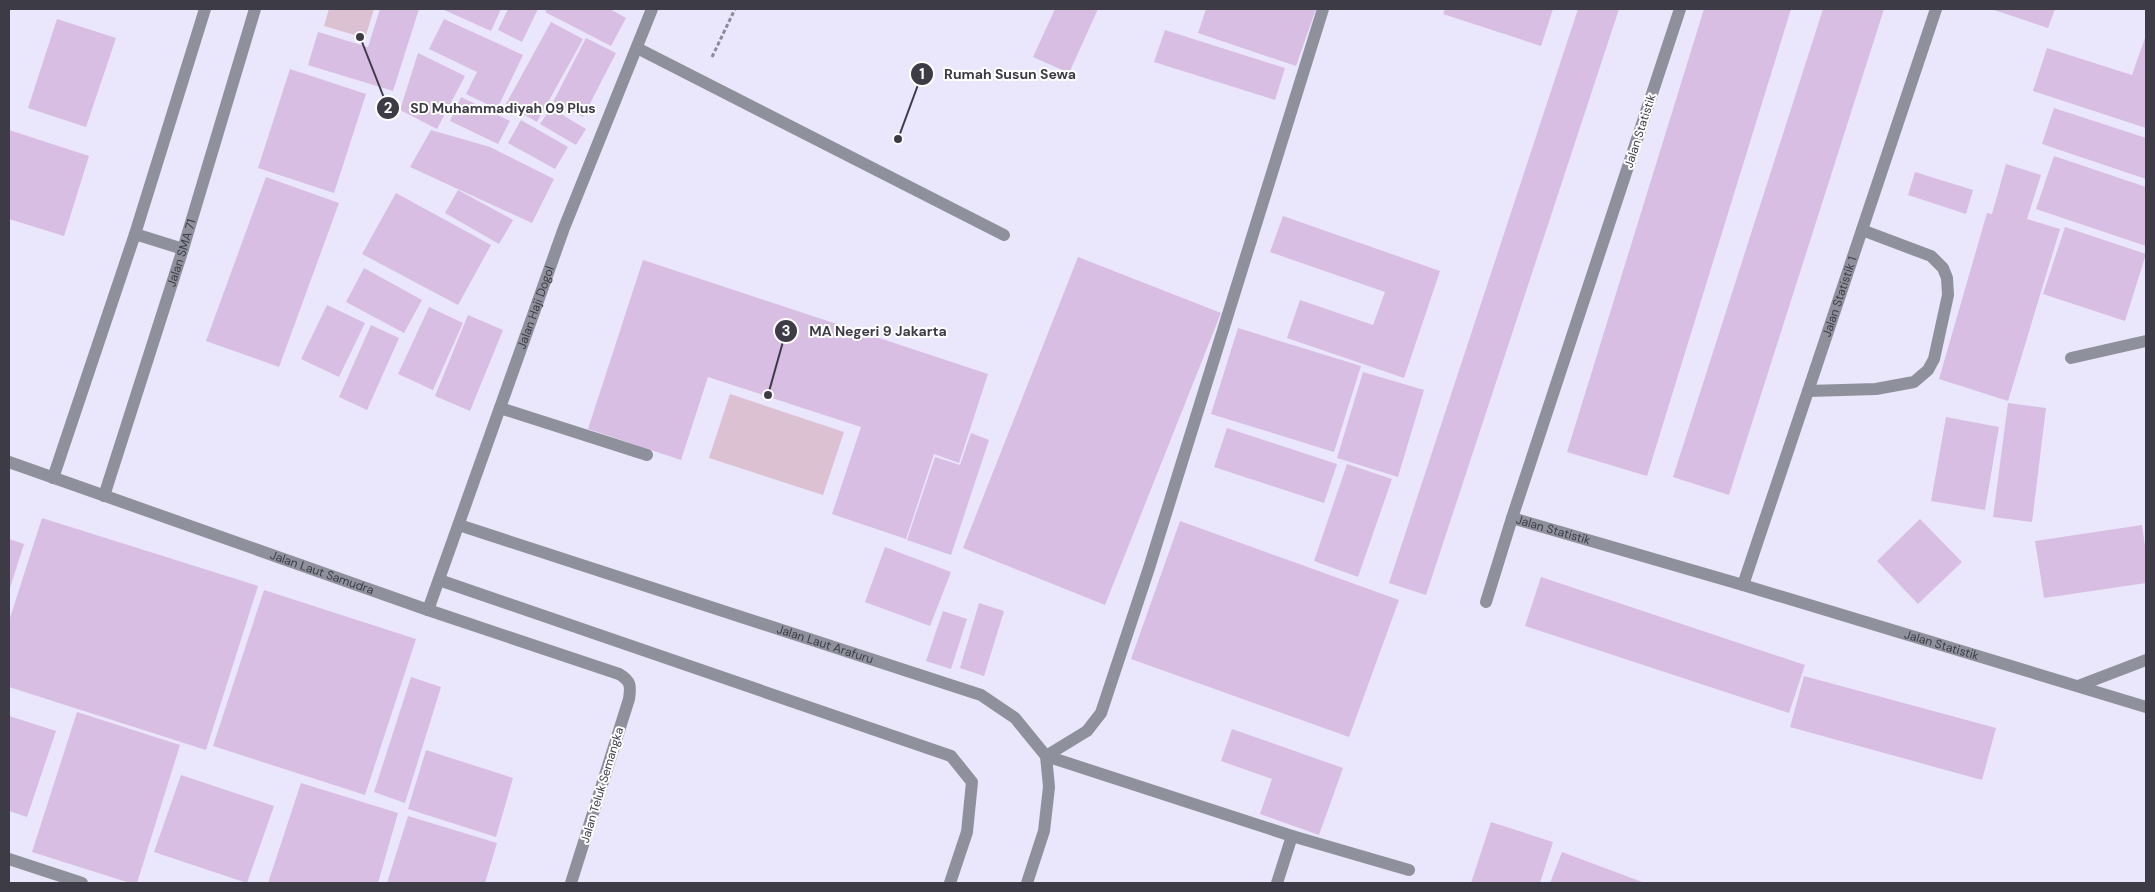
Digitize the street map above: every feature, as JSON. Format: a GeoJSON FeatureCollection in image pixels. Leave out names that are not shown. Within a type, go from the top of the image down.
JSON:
{"type":"FeatureCollection","features":[{"type":"Feature","properties":{"kind":"street"},"geometry":{"type":"LineString","coordinates":[[53,478],[135,234],[205,9]]}},
{"type":"Feature","properties":{"kind":"street","name":"Jalan SMA 71"},"geometry":{"type":"LineString","coordinates":[[104,496],[183,249],[255,9]]}},
{"type":"Feature","properties":{"kind":"street","name":"Jalan Haji Dogol"},"geometry":{"type":"LineString","coordinates":[[428,610],[564,228],[652,9]]}},
{"type":"Feature","properties":{"kind":"street"},"geometry":{"type":"LineString","coordinates":[[1046,756],[1087,732],[1101,713],[1152,558],[1322,9]]}},
{"type":"Feature","properties":{"kind":"street","name":"Jalan Statistik"},"geometry":{"type":"LineString","coordinates":[[1680,9],[1512,518],[1743,585],[2146,707]]}},
{"type":"Feature","properties":{"kind":"street","name":"Jalan Statistik 1"},"geometry":{"type":"LineString","coordinates":[[1743,585],[1936,9]]}},
{"type":"Feature","properties":{"kind":"street"},"geometry":{"type":"LineString","coordinates":[[637,48],[1004,235]]}},
{"type":"Feature","properties":{"kind":"street"},"geometry":{"type":"LineString","coordinates":[[1808,391],[1876,389],[1914,382],[1928,370],[1934,360],[1948,296],[1947,278],[1943,268],[1931,256],[1862,230]]}},
{"type":"Feature","properties":{"kind":"street"},"geometry":{"type":"LineString","coordinates":[[135,234],[183,249]]}},
{"type":"Feature","properties":{"kind":"street"},"geometry":{"type":"LineString","coordinates":[[2071,358],[2146,341]]}},
{"type":"Feature","properties":{"kind":"street"},"geometry":{"type":"LineString","coordinates":[[500,408],[647,455]]}},
{"type":"Feature","properties":{"kind":"street","name":"Jalan Laut Samudra"},"geometry":{"type":"LineString","coordinates":[[9,462],[428,610],[619,674],[627,679],[631,687]]}},
{"type":"Feature","properties":{"kind":"street"},"geometry":{"type":"LineString","coordinates":[[1486,602],[1512,518]]}},
{"type":"Feature","properties":{"kind":"street","name":"Jalan Laut Arafuru"},"geometry":{"type":"LineString","coordinates":[[459,525],[981,696],[1015,718],[1046,756]]}},
{"type":"Feature","properties":{"kind":"street"},"geometry":{"type":"LineString","coordinates":[[439,580],[951,756],[972,782],[967,832],[950,883]]}},
{"type":"Feature","properties":{"kind":"street"},"geometry":{"type":"LineString","coordinates":[[2078,686],[2146,660]]}},
{"type":"Feature","properties":{"kind":"street","name":"Jalan Teluk Semangka"},"geometry":{"type":"LineString","coordinates":[[571,883],[631,687]]}},
{"type":"Feature","properties":{"kind":"street"},"geometry":{"type":"LineString","coordinates":[[1046,756],[1292,836],[1409,870]]}},
{"type":"Feature","properties":{"kind":"street"},"geometry":{"type":"LineString","coordinates":[[1027,883],[1044,831],[1049,786],[1046,756]]}},
{"type":"Feature","properties":{"kind":"street"},"geometry":{"type":"LineString","coordinates":[[1277,883],[1292,836]]}},
{"type":"Feature","properties":{"kind":"street"},"geometry":{"type":"LineString","coordinates":[[9,859],[82,883]]}},
{"type":"Feature","properties":{"kind":"path"},"geometry":{"type":"LineString","coordinates":[[700,80],[735,9]]}},
{"type":"Feature","properties":{"kind":"shaded area"},"geometry":{"type":"Polygon","coordinates":[[[329,9],[374,9],[365,38],[324,26],[329,9]]]}},
{"type":"Feature","properties":{"kind":"shaded area"},"geometry":{"type":"Polygon","coordinates":[[[730,394],[844,432],[823,495],[709,458],[730,394]]]}},
{"type":"Feature","properties":{"kind":"building"},"geometry":{"type":"Polygon","coordinates":[[[380,9],[419,9],[393,91],[308,65],[318,32],[368,47],[380,9]]]}},
{"type":"Feature","properties":{"kind":"building"},"geometry":{"type":"Polygon","coordinates":[[[442,9],[501,9],[491,31],[442,9]]]}},
{"type":"Feature","properties":{"kind":"building"},"geometry":{"type":"Polygon","coordinates":[[[508,9],[538,9],[522,42],[498,30],[508,9]]]}},
{"type":"Feature","properties":{"kind":"building"},"geometry":{"type":"Polygon","coordinates":[[[547,9],[610,9],[626,18],[611,46],[545,12],[547,9]]]}},
{"type":"Feature","properties":{"kind":"building"},"geometry":{"type":"Polygon","coordinates":[[[1055,9],[1098,9],[1069,73],[1033,57],[1055,9]]]}},
{"type":"Feature","properties":{"kind":"building"},"geometry":{"type":"Polygon","coordinates":[[[1206,9],[1316,9],[1296,66],[1198,33],[1206,9]]]}},
{"type":"Feature","properties":{"kind":"building"},"geometry":{"type":"Polygon","coordinates":[[[1445,9],[1553,9],[1541,46],[1443,14],[1445,9]]]}},
{"type":"Feature","properties":{"kind":"building"},"geometry":{"type":"Polygon","coordinates":[[[1578,9],[1619,9],[1426,595],[1389,583],[1578,9]]]}},
{"type":"Feature","properties":{"kind":"building"},"geometry":{"type":"Polygon","coordinates":[[[1704,9],[1791,9],[1647,476],[1567,452],[1704,9]]]}},
{"type":"Feature","properties":{"kind":"building"},"geometry":{"type":"Polygon","coordinates":[[[1823,9],[1884,9],[1729,495],[1673,477],[1823,9]]]}},
{"type":"Feature","properties":{"kind":"building"},"geometry":{"type":"Polygon","coordinates":[[[1991,9],[2055,9],[2048,28],[1991,9]]]}},
{"type":"Feature","properties":{"kind":"building"},"geometry":{"type":"Polygon","coordinates":[[[57,19],[116,38],[86,127],[28,108],[57,19]]]}},
{"type":"Feature","properties":{"kind":"building"},"geometry":{"type":"Polygon","coordinates":[[[444,19],[523,55],[497,109],[466,94],[477,72],[429,49],[444,19]]]}},
{"type":"Feature","properties":{"kind":"building"},"geometry":{"type":"Polygon","coordinates":[[[551,22],[583,39],[537,122],[506,104],[551,22]]]}},
{"type":"Feature","properties":{"kind":"building"},"geometry":{"type":"Polygon","coordinates":[[[1165,30],[1285,68],[1275,100],[1154,62],[1165,30]]]}},
{"type":"Feature","properties":{"kind":"building"},"geometry":{"type":"Polygon","coordinates":[[[2146,35],[2146,128],[2033,91],[2047,48],[2132,75],[2146,35]]]}},
{"type":"Feature","properties":{"kind":"building"},"geometry":{"type":"Polygon","coordinates":[[[586,38],[616,53],[583,117],[553,102],[586,38]]]}},
{"type":"Feature","properties":{"kind":"building"},"geometry":{"type":"Polygon","coordinates":[[[418,53],[465,76],[437,129],[400,110],[418,53]]]}},
{"type":"Feature","properties":{"kind":"building"},"geometry":{"type":"Polygon","coordinates":[[[290,69],[366,94],[334,193],[258,168],[290,69]]]}},
{"type":"Feature","properties":{"kind":"building"},"geometry":{"type":"Polygon","coordinates":[[[461,97],[510,121],[498,144],[450,121],[461,97]]]}},
{"type":"Feature","properties":{"kind":"building"},"geometry":{"type":"Polygon","coordinates":[[[551,108],[586,129],[576,145],[540,124],[551,108]]]}},
{"type":"Feature","properties":{"kind":"building"},"geometry":{"type":"Polygon","coordinates":[[[2054,108],[2146,138],[2146,179],[2042,144],[2054,108]]]}},
{"type":"Feature","properties":{"kind":"building"},"geometry":{"type":"Polygon","coordinates":[[[521,120],[568,147],[555,169],[508,143],[521,120]]]}},
{"type":"Feature","properties":{"kind":"building"},"geometry":{"type":"Polygon","coordinates":[[[9,130],[89,156],[64,236],[9,219],[9,130]]]}},
{"type":"Feature","properties":{"kind":"building"},"geometry":{"type":"Polygon","coordinates":[[[431,130],[490,147],[554,179],[532,223],[410,167],[431,130]]]}},
{"type":"Feature","properties":{"kind":"building"},"geometry":{"type":"Polygon","coordinates":[[[2054,156],[2146,187],[2146,246],[2036,209],[2054,156]]]}},
{"type":"Feature","properties":{"kind":"building"},"geometry":{"type":"Polygon","coordinates":[[[2006,164],[2041,175],[2027,219],[2060,229],[2008,401],[1939,379],[1987,213],[1992,214],[2006,164]]]}},
{"type":"Feature","properties":{"kind":"building"},"geometry":{"type":"Polygon","coordinates":[[[1915,172],[1973,190],[1966,214],[1908,195],[1915,172]]]}},
{"type":"Feature","properties":{"kind":"building"},"geometry":{"type":"Polygon","coordinates":[[[266,177],[339,203],[279,367],[206,341],[266,177]]]}},
{"type":"Feature","properties":{"kind":"building"},"geometry":{"type":"Polygon","coordinates":[[[458,190],[513,220],[499,244],[445,213],[458,190]]]}},
{"type":"Feature","properties":{"kind":"building"},"geometry":{"type":"Polygon","coordinates":[[[396,193],[491,245],[458,305],[362,254],[396,193]]]}},
{"type":"Feature","properties":{"kind":"building"},"geometry":{"type":"Polygon","coordinates":[[[1283,216],[1440,271],[1404,378],[1287,338],[1300,300],[1373,325],[1385,292],[1270,252],[1283,216]]]}},
{"type":"Feature","properties":{"kind":"building"},"geometry":{"type":"Polygon","coordinates":[[[2065,227],[2146,254],[2125,321],[2043,294],[2065,227]]]}},
{"type":"Feature","properties":{"kind":"building"},"geometry":{"type":"Polygon","coordinates":[[[1078,257],[1221,313],[1105,605],[963,548],[1078,257]]]}},
{"type":"Feature","properties":{"kind":"building"},"geometry":{"type":"Polygon","coordinates":[[[643,260],[988,374],[959,463],[934,454],[906,539],[832,514],[861,427],[708,377],[681,460],[588,429],[643,260]]]}},
{"type":"Feature","properties":{"kind":"building"},"geometry":{"type":"Polygon","coordinates":[[[364,268],[422,300],[404,333],[346,302],[364,268]]]}},
{"type":"Feature","properties":{"kind":"building"},"geometry":{"type":"Polygon","coordinates":[[[327,305],[365,323],[339,377],[301,359],[327,305]]]}},
{"type":"Feature","properties":{"kind":"building"},"geometry":{"type":"Polygon","coordinates":[[[429,307],[463,323],[433,390],[398,374],[429,307]]]}},
{"type":"Feature","properties":{"kind":"building"},"geometry":{"type":"Polygon","coordinates":[[[468,315],[503,330],[470,411],[435,396],[468,315]]]}},
{"type":"Feature","properties":{"kind":"building"},"geometry":{"type":"Polygon","coordinates":[[[371,325],[399,338],[367,410],[339,397],[371,325]]]}},
{"type":"Feature","properties":{"kind":"building"},"geometry":{"type":"Polygon","coordinates":[[[1238,328],[1361,366],[1334,452],[1211,414],[1238,328]]]}},
{"type":"Feature","properties":{"kind":"building"},"geometry":{"type":"Polygon","coordinates":[[[1363,372],[1424,390],[1398,477],[1337,458],[1363,372]]]}},
{"type":"Feature","properties":{"kind":"building"},"geometry":{"type":"Polygon","coordinates":[[[2008,403],[2046,408],[2032,522],[1993,517],[2008,403]]]}},
{"type":"Feature","properties":{"kind":"building"},"geometry":{"type":"Polygon","coordinates":[[[1946,417],[1999,427],[1985,510],[1931,501],[1946,417]]]}},
{"type":"Feature","properties":{"kind":"building"},"geometry":{"type":"Polygon","coordinates":[[[1227,428],[1337,464],[1324,503],[1214,467],[1227,428]]]}},
{"type":"Feature","properties":{"kind":"building"},"geometry":{"type":"Polygon","coordinates":[[[971,433],[989,440],[951,555],[907,540],[935,457],[960,465],[971,433]]]}},
{"type":"Feature","properties":{"kind":"building"},"geometry":{"type":"Polygon","coordinates":[[[1347,464],[1392,479],[1358,577],[1314,561],[1347,464]]]}},
{"type":"Feature","properties":{"kind":"building"},"geometry":{"type":"Polygon","coordinates":[[[42,518],[258,586],[206,750],[9,687],[9,621],[42,518]]]}},
{"type":"Feature","properties":{"kind":"building"},"geometry":{"type":"Polygon","coordinates":[[[1920,519],[1962,562],[1918,604],[1877,561],[1920,519]]]}},
{"type":"Feature","properties":{"kind":"building"},"geometry":{"type":"Polygon","coordinates":[[[1180,521],[1399,600],[1349,737],[1131,659],[1180,521]]]}},
{"type":"Feature","properties":{"kind":"building"},"geometry":{"type":"Polygon","coordinates":[[[2142,525],[2146,553],[2146,583],[2044,598],[2035,541],[2142,525]]]}},
{"type":"Feature","properties":{"kind":"building"},"geometry":{"type":"Polygon","coordinates":[[[9,539],[24,544],[9,591],[9,539]]]}},
{"type":"Feature","properties":{"kind":"building"},"geometry":{"type":"Polygon","coordinates":[[[885,547],[951,572],[930,626],[865,602],[885,547]]]}},
{"type":"Feature","properties":{"kind":"building"},"geometry":{"type":"Polygon","coordinates":[[[1541,577],[1805,665],[1789,713],[1525,626],[1541,577]]]}},
{"type":"Feature","properties":{"kind":"building"},"geometry":{"type":"Polygon","coordinates":[[[264,590],[416,639],[365,795],[213,746],[264,590]]]}},
{"type":"Feature","properties":{"kind":"building"},"geometry":{"type":"Polygon","coordinates":[[[979,603],[1004,611],[984,676],[960,668],[979,603]]]}},
{"type":"Feature","properties":{"kind":"building"},"geometry":{"type":"Polygon","coordinates":[[[943,611],[967,619],[951,669],[926,661],[943,611]]]}},
{"type":"Feature","properties":{"kind":"building"},"geometry":{"type":"Polygon","coordinates":[[[1804,676],[1996,728],[1982,780],[1790,727],[1804,676]]]}},
{"type":"Feature","properties":{"kind":"building"},"geometry":{"type":"Polygon","coordinates":[[[411,677],[441,687],[405,803],[374,792],[411,677]]]}},
{"type":"Feature","properties":{"kind":"building"},"geometry":{"type":"Polygon","coordinates":[[[77,712],[180,745],[137,883],[130,883],[32,852],[77,712]]]}},
{"type":"Feature","properties":{"kind":"building"},"geometry":{"type":"Polygon","coordinates":[[[9,716],[56,731],[27,817],[9,811],[9,716]]]}},
{"type":"Feature","properties":{"kind":"building"},"geometry":{"type":"Polygon","coordinates":[[[1232,729],[1343,768],[1319,835],[1260,814],[1272,779],[1221,761],[1232,729]]]}},
{"type":"Feature","properties":{"kind":"building"},"geometry":{"type":"Polygon","coordinates":[[[426,750],[513,778],[496,837],[408,809],[426,750]]]}},
{"type":"Feature","properties":{"kind":"building"},"geometry":{"type":"Polygon","coordinates":[[[181,775],[274,806],[247,883],[154,852],[181,775]]]}},
{"type":"Feature","properties":{"kind":"building"},"geometry":{"type":"Polygon","coordinates":[[[301,783],[398,813],[378,883],[268,883],[301,783]]]}},
{"type":"Feature","properties":{"kind":"building"},"geometry":{"type":"Polygon","coordinates":[[[408,816],[497,843],[485,883],[387,883],[408,816]]]}},
{"type":"Feature","properties":{"kind":"building"},"geometry":{"type":"Polygon","coordinates":[[[1491,822],[1553,842],[1540,883],[1471,883],[1491,822]]]}},
{"type":"Feature","properties":{"kind":"building"},"geometry":{"type":"Polygon","coordinates":[[[1562,852],[1645,883],[1550,883],[1562,852]]]}},
{"type":"Feature","properties":{"kind":"place","name":"SD Muhammadiyah 09 Plus"},"geometry":{"type":"Point","coordinates":[360,37]}},
{"type":"Feature","properties":{"kind":"place","name":"Rumah Susun Sewa"},"geometry":{"type":"Point","coordinates":[898,139]}},
{"type":"Feature","properties":{"kind":"place","name":"MA Negeri 9 Jakarta"},"geometry":{"type":"Point","coordinates":[768,395]}}]}
